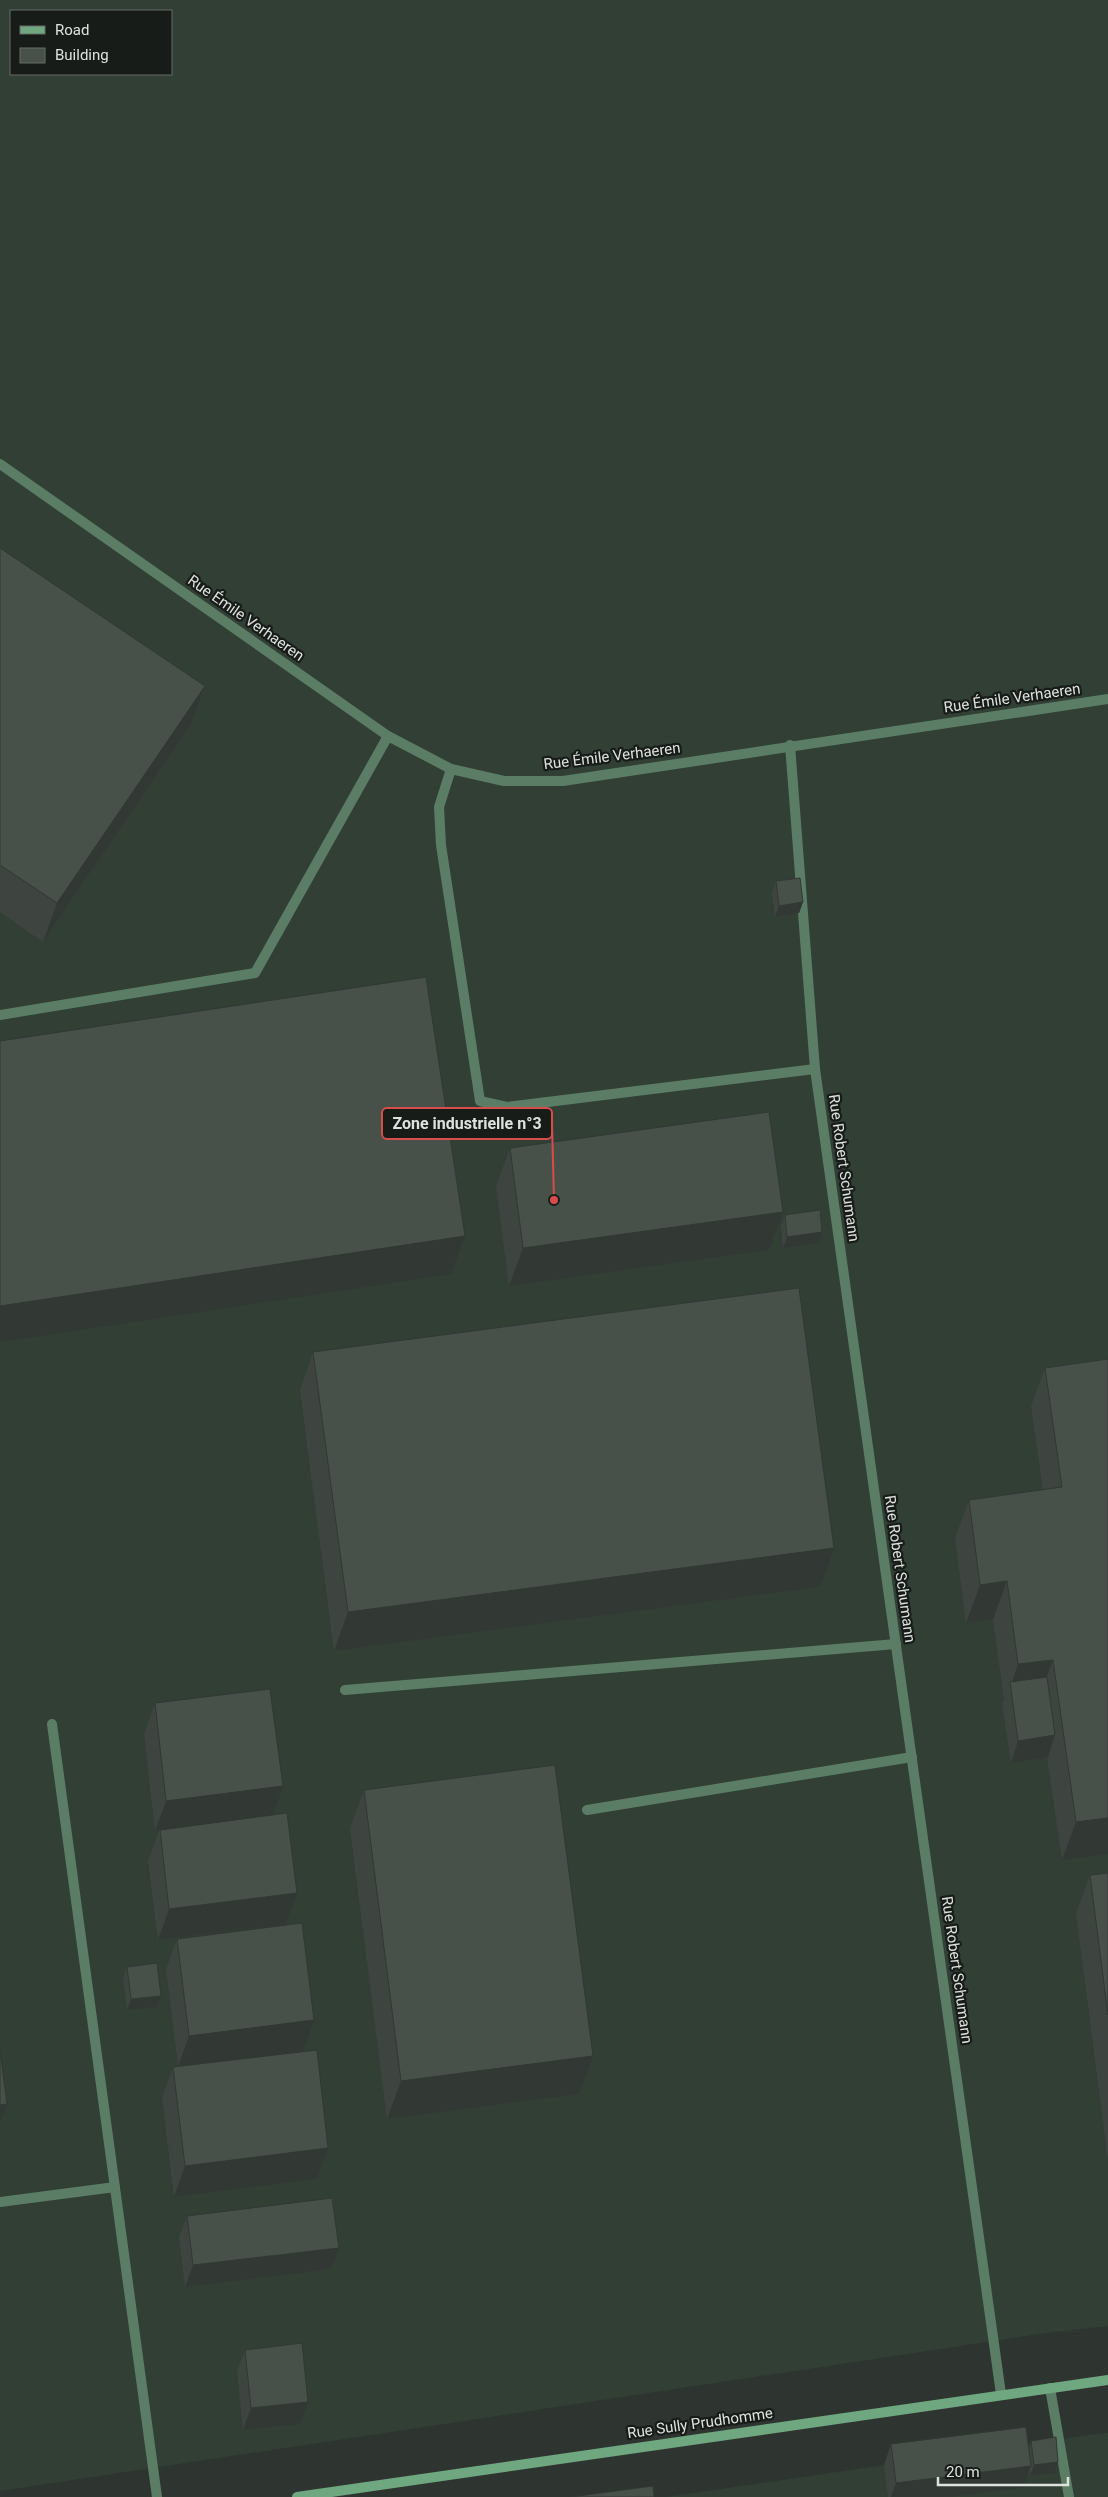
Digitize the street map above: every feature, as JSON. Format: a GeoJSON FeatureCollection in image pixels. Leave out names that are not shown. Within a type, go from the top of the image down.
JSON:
{"type":"FeatureCollection","features":[{"type":"Feature","properties":{"kind":"street","name":"Rue Sully Prudhomme"},"geometry":{"type":"LineString","coordinates":[[296,2497],[1108,2380]]}},
{"type":"Feature","properties":{"kind":"lane","name":"Rue Émile Verhaeren"},"geometry":{"type":"LineString","coordinates":[[0,464],[388,736],[451,768],[504,781],[563,781],[790,745],[1108,699]]}},
{"type":"Feature","properties":{"kind":"lane"},"geometry":{"type":"LineString","coordinates":[[0,1015],[255,973],[388,736]]}},
{"type":"Feature","properties":{"kind":"lane","name":"Rue Robert Schumann"},"geometry":{"type":"LineString","coordinates":[[790,745],[815,1070],[1001,2394]]}},
{"type":"Feature","properties":{"kind":"lane"},"geometry":{"type":"LineString","coordinates":[[451,768],[439,807],[441,845],[480,1101],[507,1107],[815,1070]]}},
{"type":"Feature","properties":{"kind":"lane"},"geometry":{"type":"LineString","coordinates":[[345,1690],[896,1644]]}},
{"type":"Feature","properties":{"kind":"lane"},"geometry":{"type":"LineString","coordinates":[[52,1724],[157,2497]]}},
{"type":"Feature","properties":{"kind":"lane"},"geometry":{"type":"LineString","coordinates":[[587,1810],[912,1757]]}},
{"type":"Feature","properties":{"kind":"lane"},"geometry":{"type":"LineString","coordinates":[[0,2202],[115,2186]]}},
{"type":"Feature","properties":{"kind":"lane"},"geometry":{"type":"LineString","coordinates":[[1050,2388],[1069,2497]]}},
{"type":"Feature","properties":{"kind":"shaded area"},"geometry":{"type":"Polygon","coordinates":[[[0,0],[1108,0],[1108,2326],[1046,2333],[0,2491],[0,0]]]}},
{"type":"Feature","properties":{"kind":"shaded area"},"geometry":{"type":"Polygon","coordinates":[[[1108,2433],[1108,2497],[666,2497],[1082,2436],[1108,2433]]]}},
{"type":"Feature","properties":{"kind":"building"},"geometry":{"type":"Polygon","coordinates":[[[0,548],[205,686],[57,903],[0,865],[0,548]]]}},
{"type":"Feature","properties":{"kind":"building"},"geometry":{"type":"Polygon","coordinates":[[[800,878],[803,902],[779,906],[776,881],[800,878]]]}},
{"type":"Feature","properties":{"kind":"building"},"geometry":{"type":"Polygon","coordinates":[[[426,977],[465,1236],[0,1306],[0,1041],[426,977]]]}},
{"type":"Feature","properties":{"kind":"building"},"geometry":{"type":"Polygon","coordinates":[[[769,1112],[783,1212],[523,1248],[510,1148],[769,1112]]]}},
{"type":"Feature","properties":{"kind":"building"},"geometry":{"type":"Polygon","coordinates":[[[820,1210],[822,1232],[787,1237],[785,1215],[820,1210]]]}},
{"type":"Feature","properties":{"kind":"building"},"geometry":{"type":"Polygon","coordinates":[[[799,1288],[834,1548],[348,1612],[313,1352],[799,1288]]]}},
{"type":"Feature","properties":{"kind":"building"},"geometry":{"type":"Polygon","coordinates":[[[1108,1359],[1108,1818],[1076,1822],[1053,1660],[1018,1664],[1007,1581],[980,1585],[969,1500],[1062,1487],[1045,1368],[1108,1359]]]}},
{"type":"Feature","properties":{"kind":"building"},"geometry":{"type":"Polygon","coordinates":[[[1047,1677],[1055,1735],[1018,1741],[1010,1682],[1047,1677]]]}},
{"type":"Feature","properties":{"kind":"building"},"geometry":{"type":"Polygon","coordinates":[[[270,1689],[283,1786],[166,1801],[155,1703],[270,1689]]]}},
{"type":"Feature","properties":{"kind":"building"},"geometry":{"type":"Polygon","coordinates":[[[555,1765],[593,2056],[401,2081],[364,1790],[555,1765]]]}},
{"type":"Feature","properties":{"kind":"building"},"geometry":{"type":"Polygon","coordinates":[[[287,1813],[297,1893],[169,1909],[160,1830],[287,1813]]]}},
{"type":"Feature","properties":{"kind":"building"},"geometry":{"type":"Polygon","coordinates":[[[1108,1873],[1108,2015],[1090,1875],[1108,1873]]]}},
{"type":"Feature","properties":{"kind":"building"},"geometry":{"type":"Polygon","coordinates":[[[302,1923],[314,2020],[189,2036],[177,1939],[302,1923]]]}},
{"type":"Feature","properties":{"kind":"building"},"geometry":{"type":"Polygon","coordinates":[[[157,1963],[161,1996],[131,1999],[127,1967],[157,1963]]]}},
{"type":"Feature","properties":{"kind":"building"},"geometry":{"type":"Polygon","coordinates":[[[317,2050],[328,2148],[185,2166],[173,2067],[317,2050]]]}},
{"type":"Feature","properties":{"kind":"building"},"geometry":{"type":"Polygon","coordinates":[[[0,2051],[7,2104],[0,2105],[0,2051]]]}},
{"type":"Feature","properties":{"kind":"building"},"geometry":{"type":"Polygon","coordinates":[[[332,2198],[339,2248],[193,2265],[187,2216],[332,2198]]]}},
{"type":"Feature","properties":{"kind":"building"},"geometry":{"type":"Polygon","coordinates":[[[302,2343],[308,2402],[251,2408],[245,2350],[302,2343]]]}},
{"type":"Feature","properties":{"kind":"building"},"geometry":{"type":"Polygon","coordinates":[[[1026,2427],[1031,2466],[896,2483],[891,2444],[1026,2427]]]}},
{"type":"Feature","properties":{"kind":"building"},"geometry":{"type":"Polygon","coordinates":[[[1056,2437],[1058,2462],[1034,2465],[1031,2441],[1056,2437]]]}},
{"type":"Feature","properties":{"kind":"building"},"geometry":{"type":"Polygon","coordinates":[[[653,2486],[654,2497],[571,2497],[653,2486]]]}},
{"type":"Feature","properties":{"kind":"place","name":"Zone industrielle n°3"},"geometry":{"type":"Point","coordinates":[554,1200]}}]}
